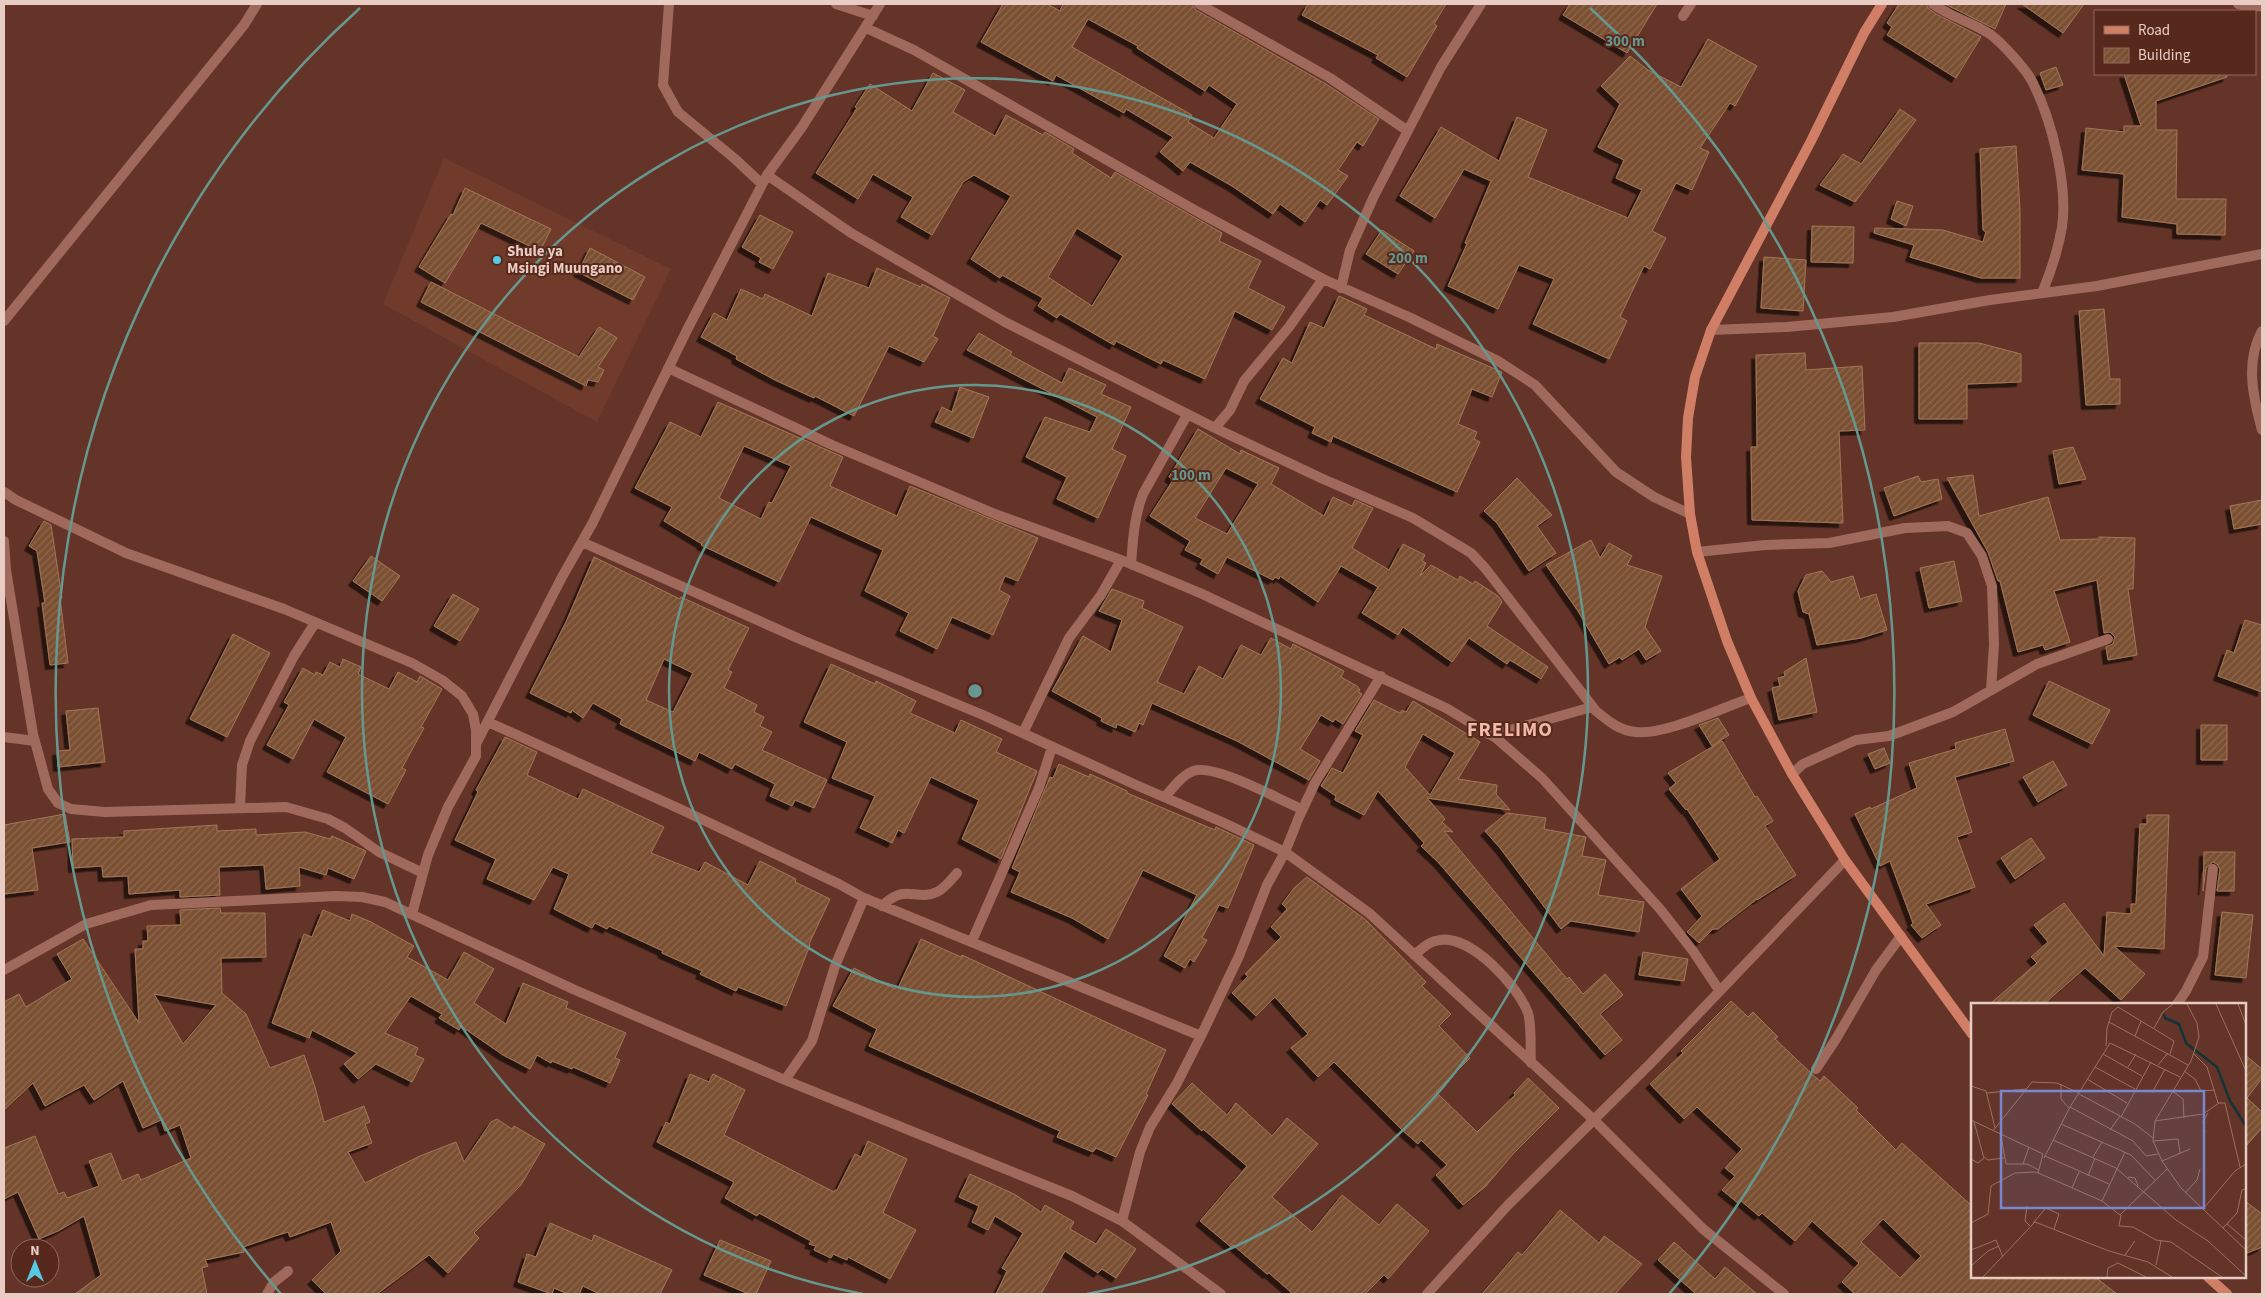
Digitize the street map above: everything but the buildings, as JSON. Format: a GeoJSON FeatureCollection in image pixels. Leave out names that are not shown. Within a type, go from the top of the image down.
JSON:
{"type":"FeatureCollection","features":[{"type":"Feature","properties":{"kind":"street"},"geometry":{"type":"LineString","coordinates":[[5,318],[238,33],[257,4]]}},
{"type":"Feature","properties":{"kind":"street"},"geometry":{"type":"LineString","coordinates":[[669,4],[664,85],[678,112],[734,158],[851,233],[1005,322],[1215,428],[1322,479],[1413,518],[1471,554],[1485,568],[1592,707],[1611,724],[1620,728],[1641,732],[1660,730],[1751,698]]}},
{"type":"Feature","properties":{"kind":"street"},"geometry":{"type":"LineString","coordinates":[[836,4],[873,16]]}},
{"type":"Feature","properties":{"kind":"street"},"geometry":{"type":"LineString","coordinates":[[476,744],[592,524],[668,368],[764,179],[802,127],[880,4]]}},
{"type":"Feature","properties":{"kind":"street"},"geometry":{"type":"LineString","coordinates":[[1199,4],[1330,78],[1408,131]]}},
{"type":"Feature","properties":{"kind":"street"},"geometry":{"type":"LineString","coordinates":[[1341,288],[1350,250],[1374,196],[1442,67],[1481,4]]}},
{"type":"Feature","properties":{"kind":"street"},"geometry":{"type":"LineString","coordinates":[[1684,16],[1691,4]]}},
{"type":"Feature","properties":{"kind":"street"},"geometry":{"type":"LineString","coordinates":[[1882,4],[1864,33],[1811,141],[1711,330],[1695,377],[1688,418],[1686,457],[1690,514],[1697,552],[1715,611],[1751,698],[1792,774],[1845,860],[1971,1033]]}},
{"type":"Feature","properties":{"kind":"street"},"geometry":{"type":"LineString","coordinates":[[1933,4],[1941,10],[1991,35],[2032,81],[2048,118],[2062,196],[2062,226],[2056,259],[2042,293]]}},
{"type":"Feature","properties":{"kind":"street"},"geometry":{"type":"LineString","coordinates":[[2238,4],[2249,7],[2262,6]]}},
{"type":"Feature","properties":{"kind":"street"},"geometry":{"type":"LineString","coordinates":[[866,28],[914,50],[1200,213],[1323,279],[1411,318],[1498,361],[1535,385],[1616,472],[1654,497],[1690,514]]}},
{"type":"Feature","properties":{"kind":"street"},"geometry":{"type":"LineString","coordinates":[[1711,330],[1787,328],[1893,317],[1990,300],[2097,286],[2262,254]]}},
{"type":"Feature","properties":{"kind":"street"},"geometry":{"type":"LineString","coordinates":[[1215,428],[1230,410],[1244,381],[1289,327],[1323,279]]}},
{"type":"Feature","properties":{"kind":"street"},"geometry":{"type":"LineString","coordinates":[[2262,331],[2255,344],[2251,374],[2254,400],[2262,430]]}},
{"type":"Feature","properties":{"kind":"street"},"geometry":{"type":"LineString","coordinates":[[668,368],[832,445],[923,484],[995,514],[1126,562],[1232,607],[1446,708],[1488,734],[1542,778],[1622,865],[1693,951],[1719,990]]}},
{"type":"Feature","properties":{"kind":"street"},"geometry":{"type":"LineString","coordinates":[[1023,733],[1069,638],[1126,562],[1138,507],[1143,494],[1187,414]]}},
{"type":"Feature","properties":{"kind":"street"},"geometry":{"type":"LineString","coordinates":[[4,492],[16,500],[126,554],[275,606],[412,663],[442,680],[462,696],[473,714],[476,756],[448,807],[428,855],[412,914]]}},
{"type":"Feature","properties":{"kind":"street"},"geometry":{"type":"LineString","coordinates":[[1697,552],[1765,545],[1829,543],[1904,528],[1948,526],[1967,534],[1982,556],[1992,586],[1994,644],[1991,690]]}},
{"type":"Feature","properties":{"kind":"street"},"geometry":{"type":"LineString","coordinates":[[4,542],[6,570],[35,740],[48,789],[58,803],[71,809],[105,812],[286,807],[328,820],[345,828],[379,852],[423,873]]}},
{"type":"Feature","properties":{"kind":"street"},"geometry":{"type":"LineString","coordinates":[[582,542],[802,640],[906,682],[1023,733],[1285,852],[1369,913],[1593,1119],[1703,1229],[1784,1294]]}},
{"type":"Feature","properties":{"kind":"street"},"geometry":{"type":"LineString","coordinates":[[240,807],[242,765],[250,741],[294,656],[315,623]]}},
{"type":"Feature","properties":{"kind":"street"},"geometry":{"type":"LineString","coordinates":[[1792,774],[1803,764],[1856,740],[1889,736],[1952,712],[2037,664],[2108,638]]}},
{"type":"Feature","properties":{"kind":"street"},"geometry":{"type":"LineString","coordinates":[[1122,1221],[1140,1152],[1150,1127],[1176,1085],[1201,1036],[1239,956],[1267,885],[1285,852],[1302,809],[1341,740],[1381,676]]}},
{"type":"Feature","properties":{"kind":"street"},"geometry":{"type":"LineString","coordinates":[[1488,734],[1510,730],[1592,707]]}},
{"type":"Feature","properties":{"kind":"street"},"geometry":{"type":"LineString","coordinates":[[488,722],[688,813],[882,906],[972,941],[1201,1036]]}},
{"type":"Feature","properties":{"kind":"street"},"geometry":{"type":"LineString","coordinates":[[4,737],[35,740]]}},
{"type":"Feature","properties":{"kind":"street"},"geometry":{"type":"LineString","coordinates":[[972,941],[1039,788],[1052,747]]}},
{"type":"Feature","properties":{"kind":"street"},"geometry":{"type":"LineString","coordinates":[[1165,798],[1186,775],[1194,771],[1203,770],[1228,776],[1302,809]]}},
{"type":"Feature","properties":{"kind":"street"},"geometry":{"type":"LineString","coordinates":[[1427,1294],[1508,1206],[1651,1063],[1845,860]]}},
{"type":"Feature","properties":{"kind":"street"},"geometry":{"type":"LineString","coordinates":[[2178,1003],[2203,957],[2213,869]]}},
{"type":"Feature","properties":{"kind":"street"},"geometry":{"type":"LineString","coordinates":[[882,906],[899,894],[927,894],[936,892],[957,873]]}},
{"type":"Feature","properties":{"kind":"street"},"geometry":{"type":"LineString","coordinates":[[4,970],[86,924],[151,905],[345,896],[385,902],[575,990],[786,1080],[1072,1196],[1122,1221],[1221,1294]]}},
{"type":"Feature","properties":{"kind":"street"},"geometry":{"type":"LineString","coordinates":[[786,1080],[812,1041],[835,966],[864,898]]}},
{"type":"Feature","properties":{"kind":"street"},"geometry":{"type":"LineString","coordinates":[[1816,1069],[1836,1039],[1876,970],[1901,936]]}},
{"type":"Feature","properties":{"kind":"street"},"geometry":{"type":"LineString","coordinates":[[1414,955],[1430,942],[1442,939],[1456,941],[1473,949],[1490,963],[1521,997],[1528,1015],[1531,1063]]}},
{"type":"Feature","properties":{"kind":"street"},"geometry":{"type":"LineString","coordinates":[[267,1294],[274,1282],[288,1271]]}},
{"type":"Feature","properties":{"kind":"street"},"geometry":{"type":"LineString","coordinates":[[2209,1278],[2227,1294]]}},
{"type":"Feature","properties":{"kind":"shaded area"},"geometry":{"type":"Polygon","coordinates":[[[444,158],[671,269],[597,422],[383,304],[444,158]]]}},
{"type":"Feature","properties":{"kind":"place","name":"Shule ya Msingi Muungano"},"geometry":{"type":"Point","coordinates":[497,260]}},
{"type":"Feature","properties":{"kind":"district","name":"FRELIMO"},"geometry":{"type":"Point","coordinates":[1510,730]}}]}
